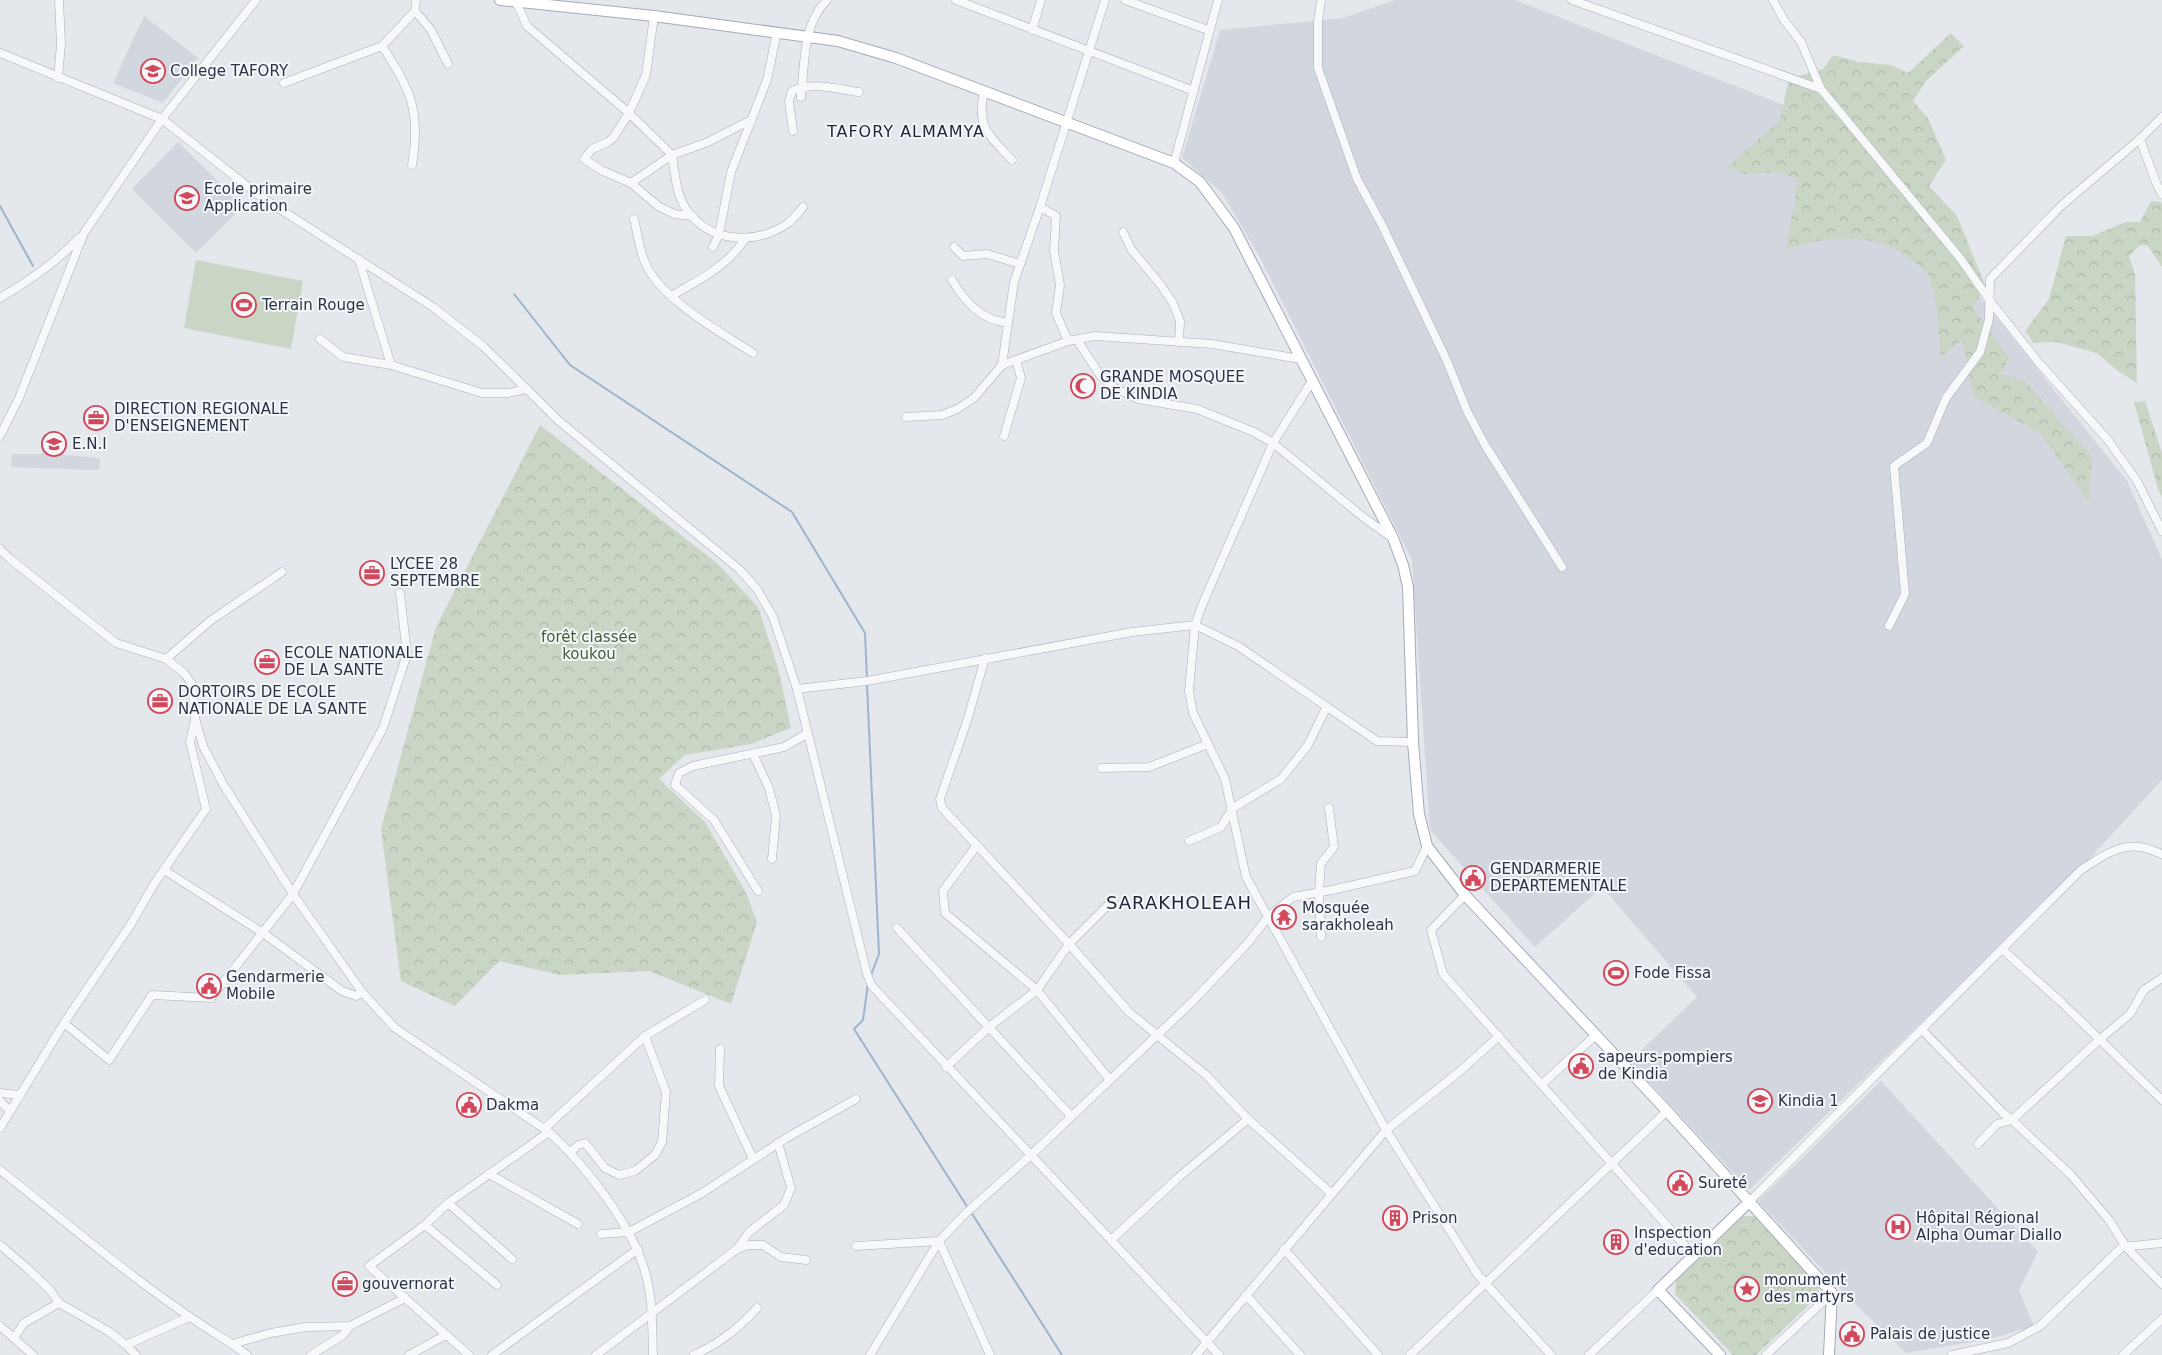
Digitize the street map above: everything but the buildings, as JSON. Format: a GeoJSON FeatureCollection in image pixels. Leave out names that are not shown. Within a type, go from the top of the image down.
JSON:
{"type":"FeatureCollection","features":[{"type":"Feature","properties":{"kind":"main road"},"geometry":{"type":"LineString","coordinates":[[501,0],[654,16],[838,41],[896,58],[1174,163],[1200,182],[1234,228],[1393,538],[1403,566],[1410,605],[1413,742],[1419,814],[1427,846],[1465,895],[1667,1111],[1832,1293],[1829,1355]]}},
{"type":"Feature","properties":{"kind":"main road"},"geometry":{"type":"LineString","coordinates":[[1720,1355],[1658,1290],[1749,1202]]}},
{"type":"Feature","properties":{"kind":"street"},"geometry":{"type":"LineString","coordinates":[[58,78],[61,44],[59,0]]}},
{"type":"Feature","properties":{"kind":"street"},"geometry":{"type":"LineString","coordinates":[[0,298],[26,283],[61,257],[84,233],[162,119],[256,0]]}},
{"type":"Feature","properties":{"kind":"street"},"geometry":{"type":"LineString","coordinates":[[284,83],[382,46],[415,12],[416,0]]}},
{"type":"Feature","properties":{"kind":"street"},"geometry":{"type":"LineString","coordinates":[[801,96],[808,36],[813,17],[826,0]]}},
{"type":"Feature","properties":{"kind":"street"},"geometry":{"type":"LineString","coordinates":[[956,0],[1194,91]]}},
{"type":"Feature","properties":{"kind":"street"},"geometry":{"type":"LineString","coordinates":[[1032,30],[1040,0]]}},
{"type":"Feature","properties":{"kind":"street"},"geometry":{"type":"LineString","coordinates":[[1002,366],[1014,282],[1040,207],[1105,0]]}},
{"type":"Feature","properties":{"kind":"street"},"geometry":{"type":"LineString","coordinates":[[1125,0],[1208,30]]}},
{"type":"Feature","properties":{"kind":"street"},"geometry":{"type":"LineString","coordinates":[[1174,163],[1194,91],[1208,30],[1218,0]]}},
{"type":"Feature","properties":{"kind":"street"},"geometry":{"type":"LineString","coordinates":[[1322,0],[1318,22],[1318,68],[1357,179],[1382,225],[1443,353],[1467,411],[1485,445],[1562,567]]}},
{"type":"Feature","properties":{"kind":"street"},"geometry":{"type":"LineString","coordinates":[[1572,0],[1821,89]]}},
{"type":"Feature","properties":{"kind":"street"},"geometry":{"type":"LineString","coordinates":[[1587,5],[1596,0]]}},
{"type":"Feature","properties":{"kind":"street"},"geometry":{"type":"LineString","coordinates":[[1773,0],[1784,20],[1801,42],[1821,89],[1960,258],[1990,301],[2038,363],[2108,440],[2137,481],[2162,531]]}},
{"type":"Feature","properties":{"kind":"street"},"geometry":{"type":"LineString","coordinates":[[516,2],[527,26],[629,113],[672,155],[676,185],[686,208],[699,225],[719,234],[746,238],[767,234],[786,224],[803,207]]}},
{"type":"Feature","properties":{"kind":"street"},"geometry":{"type":"LineString","coordinates":[[415,12],[431,30],[448,64]]}},
{"type":"Feature","properties":{"kind":"street"},"geometry":{"type":"LineString","coordinates":[[654,16],[646,75],[629,113],[613,138],[592,149],[584,159],[603,171],[631,183],[658,206],[674,214],[692,216]]}},
{"type":"Feature","properties":{"kind":"street"},"geometry":{"type":"LineString","coordinates":[[713,247],[719,234],[731,172],[767,80],[777,32]]}},
{"type":"Feature","properties":{"kind":"street"},"geometry":{"type":"LineString","coordinates":[[382,46],[402,76],[412,98],[416,143],[412,165]]}},
{"type":"Feature","properties":{"kind":"street"},"geometry":{"type":"LineString","coordinates":[[0,53],[162,119],[261,198],[433,307],[484,347],[558,421],[739,569],[757,589],[773,617],[797,690],[867,974],[872,986],[946,1067],[1219,1355]]}},
{"type":"Feature","properties":{"kind":"street"},"geometry":{"type":"LineString","coordinates":[[793,131],[789,101],[792,90],[802,86],[859,92]]}},
{"type":"Feature","properties":{"kind":"street"},"geometry":{"type":"LineString","coordinates":[[984,91],[980,107],[985,131],[1012,160]]}},
{"type":"Feature","properties":{"kind":"street"},"geometry":{"type":"LineString","coordinates":[[1889,626],[1905,594],[1894,466],[1927,443],[1946,398],[1980,352],[1989,319],[1990,279],[2062,205],[2140,139],[2162,117]]}},
{"type":"Feature","properties":{"kind":"street"},"geometry":{"type":"LineString","coordinates":[[631,183],[672,155],[708,142],[752,120]]}},
{"type":"Feature","properties":{"kind":"street"},"geometry":{"type":"LineString","coordinates":[[2140,139],[2156,185],[2162,194]]}},
{"type":"Feature","properties":{"kind":"street"},"geometry":{"type":"LineString","coordinates":[[1040,207],[1056,216],[1054,251],[1060,285],[1056,313],[1068,341]]}},
{"type":"Feature","properties":{"kind":"street"},"geometry":{"type":"LineString","coordinates":[[634,218],[644,261],[671,296],[697,318],[753,353]]}},
{"type":"Feature","properties":{"kind":"street"},"geometry":{"type":"LineString","coordinates":[[1123,232],[1131,249],[1173,303],[1180,321],[1179,342]]}},
{"type":"Feature","properties":{"kind":"street"},"geometry":{"type":"LineString","coordinates":[[0,436],[19,398],[84,233]]}},
{"type":"Feature","properties":{"kind":"street"},"geometry":{"type":"LineString","coordinates":[[671,296],[718,268],[734,255],[746,238]]}},
{"type":"Feature","properties":{"kind":"street"},"geometry":{"type":"LineString","coordinates":[[954,247],[963,256],[987,254],[1020,264]]}},
{"type":"Feature","properties":{"kind":"street"},"geometry":{"type":"LineString","coordinates":[[358,260],[391,366]]}},
{"type":"Feature","properties":{"kind":"street"},"geometry":{"type":"LineString","coordinates":[[952,280],[963,299],[989,319],[1008,323]]}},
{"type":"Feature","properties":{"kind":"street"},"geometry":{"type":"LineString","coordinates":[[906,417],[942,415],[957,409],[974,398],[1002,366],[1068,341],[1095,336],[1212,344],[1300,359]]}},
{"type":"Feature","properties":{"kind":"street"},"geometry":{"type":"LineString","coordinates":[[320,339],[343,358],[391,366],[482,393],[508,392],[526,388]]}},
{"type":"Feature","properties":{"kind":"street"},"geometry":{"type":"LineString","coordinates":[[1076,340],[1100,375],[1113,387],[1138,399],[1197,409],[1254,432],[1273,443],[1363,518],[1393,538]]}},
{"type":"Feature","properties":{"kind":"street"},"geometry":{"type":"LineString","coordinates":[[1004,436],[1020,378],[1016,360]]}},
{"type":"Feature","properties":{"kind":"street"},"geometry":{"type":"LineString","coordinates":[[1312,381],[1273,443],[1195,625],[1189,691],[1193,713],[1225,779],[1233,808],[1246,877],[1386,1130],[1485,1284],[1551,1355]]}},
{"type":"Feature","properties":{"kind":"street"},"geometry":{"type":"LineString","coordinates":[[0,549],[116,643],[166,659],[184,673],[192,684],[195,718],[203,746],[223,784],[293,894],[362,992],[395,1028],[546,1130],[571,1152],[630,1232],[638,1249],[647,1278],[652,1315],[654,1355]]}},
{"type":"Feature","properties":{"kind":"street"},"geometry":{"type":"LineString","coordinates":[[166,659],[210,621],[282,572]]}},
{"type":"Feature","properties":{"kind":"street"},"geometry":{"type":"LineString","coordinates":[[64,1023],[109,1060],[152,995],[211,998],[263,933],[293,894],[382,728],[407,654],[400,593]]}},
{"type":"Feature","properties":{"kind":"street"},"geometry":{"type":"LineString","coordinates":[[797,690],[867,681],[1132,632],[1195,625],[1238,646],[1326,708],[1377,741],[1413,742]]}},
{"type":"Feature","properties":{"kind":"street"},"geometry":{"type":"LineString","coordinates":[[985,658],[968,718],[940,799],[942,808],[1069,944],[1129,1012],[1206,1075],[1248,1119],[1332,1194]]}},
{"type":"Feature","properties":{"kind":"street"},"geometry":{"type":"LineString","coordinates":[[1189,841],[1220,827],[1233,808],[1281,779],[1308,745],[1326,708]]}},
{"type":"Feature","properties":{"kind":"street"},"geometry":{"type":"LineString","coordinates":[[0,1128],[64,1023],[206,809],[190,742],[195,718]]}},
{"type":"Feature","properties":{"kind":"street"},"geometry":{"type":"LineString","coordinates":[[758,891],[714,820],[675,784],[679,773],[693,766],[784,747],[808,734]]}},
{"type":"Feature","properties":{"kind":"street"},"geometry":{"type":"LineString","coordinates":[[1101,768],[1149,767],[1208,744]]}},
{"type":"Feature","properties":{"kind":"street"},"geometry":{"type":"LineString","coordinates":[[753,754],[769,788],[776,816],[772,859]]}},
{"type":"Feature","properties":{"kind":"street"},"geometry":{"type":"LineString","coordinates":[[1321,937],[1319,892],[1321,863],[1334,846],[1329,808]]}},
{"type":"Feature","properties":{"kind":"street"},"geometry":{"type":"LineString","coordinates":[[977,845],[943,890],[944,913],[1037,990],[1110,1080]]}},
{"type":"Feature","properties":{"kind":"street"},"geometry":{"type":"LineString","coordinates":[[870,1355],[939,1241],[966,1213],[1030,1156],[1157,1035],[1247,944],[1268,917],[1293,897],[1415,871],[1427,846]]}},
{"type":"Feature","properties":{"kind":"street"},"geometry":{"type":"LineString","coordinates":[[1749,1202],[2081,870],[2100,857],[2118,850],[2138,847],[2162,854]]}},
{"type":"Feature","properties":{"kind":"street"},"geometry":{"type":"LineString","coordinates":[[164,870],[263,933],[342,991],[356,996],[362,992]]}},
{"type":"Feature","properties":{"kind":"street"},"geometry":{"type":"LineString","coordinates":[[1465,895],[1431,930],[1443,974],[1542,1084],[1610,1164],[1694,1256]]}},
{"type":"Feature","properties":{"kind":"street"},"geometry":{"type":"LineString","coordinates":[[946,1067],[989,1027],[1037,990],[1069,944],[1113,900]]}},
{"type":"Feature","properties":{"kind":"street"},"geometry":{"type":"LineString","coordinates":[[897,928],[1071,1116]]}},
{"type":"Feature","properties":{"kind":"street"},"geometry":{"type":"LineString","coordinates":[[2003,950],[2061,1002],[2098,1040],[2162,1100]]}},
{"type":"Feature","properties":{"kind":"street"},"geometry":{"type":"LineString","coordinates":[[1978,1144],[1997,1124],[2012,1120],[2098,1040],[2130,1014],[2144,990],[2162,978]]}},
{"type":"Feature","properties":{"kind":"street"},"geometry":{"type":"LineString","coordinates":[[469,1355],[369,1266],[448,1203],[490,1174],[546,1130],[645,1036],[705,1000]]}},
{"type":"Feature","properties":{"kind":"street"},"geometry":{"type":"LineString","coordinates":[[1922,1030],[2003,1113],[2071,1175],[2108,1220],[2126,1247],[2162,1284]]}},
{"type":"Feature","properties":{"kind":"street"},"geometry":{"type":"LineString","coordinates":[[1542,1084],[1596,1035]]}},
{"type":"Feature","properties":{"kind":"street"},"geometry":{"type":"LineString","coordinates":[[571,1152],[578,1145],[585,1143],[605,1168],[619,1175],[634,1171],[655,1155],[662,1142],[666,1092],[645,1036]]}},
{"type":"Feature","properties":{"kind":"street"},"geometry":{"type":"LineString","coordinates":[[1196,1355],[1386,1130],[1459,1072],[1499,1036]]}},
{"type":"Feature","properties":{"kind":"street"},"geometry":{"type":"LineString","coordinates":[[720,1049],[719,1086],[753,1159]]}},
{"type":"Feature","properties":{"kind":"street"},"geometry":{"type":"LineString","coordinates":[[0,1093],[20,1095]]}},
{"type":"Feature","properties":{"kind":"street"},"geometry":{"type":"LineString","coordinates":[[601,1234],[630,1232],[702,1194],[778,1143],[856,1099]]}},
{"type":"Feature","properties":{"kind":"street"},"geometry":{"type":"LineString","coordinates":[[0,1101],[10,1111]]}},
{"type":"Feature","properties":{"kind":"street"},"geometry":{"type":"LineString","coordinates":[[1410,1355],[1667,1111]]}},
{"type":"Feature","properties":{"kind":"street"},"geometry":{"type":"LineString","coordinates":[[1110,1240],[1179,1177],[1248,1119]]}},
{"type":"Feature","properties":{"kind":"street"},"geometry":{"type":"LineString","coordinates":[[737,1249],[749,1232],[784,1206],[791,1188],[778,1143]]}},
{"type":"Feature","properties":{"kind":"street"},"geometry":{"type":"LineString","coordinates":[[0,1170],[113,1261],[188,1318],[247,1355]]}},
{"type":"Feature","properties":{"kind":"street"},"geometry":{"type":"LineString","coordinates":[[490,1174],[578,1224]]}},
{"type":"Feature","properties":{"kind":"street"},"geometry":{"type":"LineString","coordinates":[[448,1203],[512,1259]]}},
{"type":"Feature","properties":{"kind":"street"},"geometry":{"type":"LineString","coordinates":[[424,1224],[498,1285]]}},
{"type":"Feature","properties":{"kind":"street"},"geometry":{"type":"LineString","coordinates":[[856,1246],[939,1241]]}},
{"type":"Feature","properties":{"kind":"street"},"geometry":{"type":"LineString","coordinates":[[939,1241],[990,1355]]}},
{"type":"Feature","properties":{"kind":"street"},"geometry":{"type":"LineString","coordinates":[[1952,1355],[2008,1343],[2040,1326],[2122,1247],[2162,1243]]}},
{"type":"Feature","properties":{"kind":"street"},"geometry":{"type":"LineString","coordinates":[[596,1355],[652,1315],[737,1249],[749,1244],[762,1245],[780,1257],[806,1260]]}},
{"type":"Feature","properties":{"kind":"street"},"geometry":{"type":"LineString","coordinates":[[0,1245],[32,1273],[59,1302],[108,1332],[136,1355]]}},
{"type":"Feature","properties":{"kind":"street"},"geometry":{"type":"LineString","coordinates":[[492,1355],[638,1249]]}},
{"type":"Feature","properties":{"kind":"street"},"geometry":{"type":"LineString","coordinates":[[1284,1249],[1378,1355]]}},
{"type":"Feature","properties":{"kind":"street"},"geometry":{"type":"LineString","coordinates":[[1589,1355],[1658,1290]]}},
{"type":"Feature","properties":{"kind":"street"},"geometry":{"type":"LineString","coordinates":[[1766,1355],[1832,1293]]}},
{"type":"Feature","properties":{"kind":"street"},"geometry":{"type":"LineString","coordinates":[[1246,1295],[1300,1355]]}},
{"type":"Feature","properties":{"kind":"street"},"geometry":{"type":"LineString","coordinates":[[311,1355],[343,1335],[350,1326],[404,1298]]}},
{"type":"Feature","properties":{"kind":"street"},"geometry":{"type":"LineString","coordinates":[[14,1338],[24,1323],[59,1302]]}},
{"type":"Feature","properties":{"kind":"street"},"geometry":{"type":"LineString","coordinates":[[694,1355],[740,1328],[757,1308]]}},
{"type":"Feature","properties":{"kind":"street"},"geometry":{"type":"LineString","coordinates":[[126,1346],[188,1318]]}},
{"type":"Feature","properties":{"kind":"street"},"geometry":{"type":"LineString","coordinates":[[2123,1355],[2162,1320]]}},
{"type":"Feature","properties":{"kind":"street"},"geometry":{"type":"LineString","coordinates":[[232,1344],[271,1332],[306,1327],[350,1326]]}},
{"type":"Feature","properties":{"kind":"street"},"geometry":{"type":"LineString","coordinates":[[1,1329],[32,1355]]}},
{"type":"Feature","properties":{"kind":"street"},"geometry":{"type":"LineString","coordinates":[[409,1355],[446,1335]]}},
{"type":"Feature","properties":{"kind":"shaded area"},"geometry":{"type":"Polygon","coordinates":[[[1395,0],[1515,0],[1812,116],[1955,266],[2127,481],[2162,559],[2162,780],[2089,859],[1749,1190],[1630,1061],[1697,997],[1602,887],[1535,947],[1430,830],[1412,560],[1258,254],[1222,193],[1182,158],[1220,30],[1343,18],[1395,0]]]}},
{"type":"Feature","properties":{"kind":"shaded area","name":"College TAFORY"},"geometry":{"type":"Polygon","coordinates":[[[144,16],[198,58],[163,103],[113,83],[144,16]]]}},
{"type":"Feature","properties":{"kind":"shaded area","name":"Ecole primaire Application"},"geometry":{"type":"Polygon","coordinates":[[[178,142],[243,206],[196,253],[132,189],[178,142]]]}},
{"type":"Feature","properties":{"kind":"shaded area","name":"E.N.I"},"geometry":{"type":"Polygon","coordinates":[[[44,434],[65,435],[64,455],[100,458],[99,470],[11,467],[12,454],[42,454],[44,434]]]}},
{"type":"Feature","properties":{"kind":"shaded area","name":"Hôpital Régional Alpha Oumar Diallo"},"geometry":{"type":"Polygon","coordinates":[[[1881,1081],[2038,1252],[2019,1290],[2034,1326],[1990,1339],[1906,1353],[1850,1299],[1758,1201],[1881,1081]]]}},
{"type":"Feature","properties":{"kind":"green space"},"geometry":{"type":"Polygon","coordinates":[[[1951,33],[1964,46],[1926,81],[1913,101],[1928,118],[1946,160],[1929,186],[1957,216],[1985,285],[1973,308],[2009,357],[2001,374],[2025,381],[2092,457],[2089,502],[2040,433],[1974,397],[1962,340],[1941,356],[1934,295],[1929,276],[1924,270],[1899,251],[1884,244],[1868,240],[1834,239],[1785,249],[1795,202],[1797,179],[1778,172],[1745,174],[1727,167],[1780,120],[1789,79],[1823,69],[1833,55],[1858,62],[1891,65],[1908,73],[1951,33]]]}},
{"type":"Feature","properties":{"kind":"green space"},"geometry":{"type":"Polygon","coordinates":[[[2151,201],[2161,202],[2162,204],[2162,267],[2148,246],[2140,245],[2129,256],[2135,274],[2137,383],[2118,371],[2097,353],[2056,342],[2034,343],[2025,331],[2049,299],[2066,236],[2092,236],[2126,222],[2140,222],[2151,201]]]}},
{"type":"Feature","properties":{"kind":"green space","name":"Terrain Rouge"},"geometry":{"type":"Polygon","coordinates":[[[196,260],[303,281],[291,349],[184,328],[196,260]]]}},
{"type":"Feature","properties":{"kind":"green space"},"geometry":{"type":"Polygon","coordinates":[[[2145,401],[2162,453],[2162,497],[2158,489],[2134,402],[2145,401]]]}},
{"type":"Feature","properties":{"kind":"green space","name":"forêt classée koukou"},"geometry":{"type":"Polygon","coordinates":[[[540,425],[718,564],[758,607],[778,668],[791,728],[751,744],[685,755],[659,779],[705,822],[746,893],[757,922],[731,1004],[649,971],[560,975],[499,961],[455,1006],[401,981],[381,829],[436,627],[540,425]]]}},
{"type":"Feature","properties":{"kind":"green space"},"geometry":{"type":"Polygon","coordinates":[[[1743,1216],[1754,1216],[1819,1286],[1818,1296],[1756,1355],[1733,1355],[1675,1294],[1676,1281],[1743,1216]]]}},
{"type":"Feature","properties":{"kind":"waterway"},"geometry":{"type":"LineString","coordinates":[[0,206],[33,266]]}},
{"type":"Feature","properties":{"kind":"waterway"},"geometry":{"type":"LineString","coordinates":[[514,294],[570,365],[792,512],[865,633],[867,679]]}},
{"type":"Feature","properties":{"kind":"waterway"},"geometry":{"type":"LineString","coordinates":[[867,684],[879,954],[871,975]]}},
{"type":"Feature","properties":{"kind":"waterway"},"geometry":{"type":"LineString","coordinates":[[868,984],[863,1020],[854,1029],[968,1208]]}},
{"type":"Feature","properties":{"kind":"waterway"},"geometry":{"type":"LineString","coordinates":[[971,1212],[1062,1355]]}},
{"type":"Feature","properties":{"kind":"place","name":"College TAFORY"},"geometry":{"type":"Point","coordinates":[153,71]}},
{"type":"Feature","properties":{"kind":"place","name":"Ecole primaire Application"},"geometry":{"type":"Point","coordinates":[187,198]}},
{"type":"Feature","properties":{"kind":"place","name":"Terrain Rouge"},"geometry":{"type":"Point","coordinates":[244,305]}},
{"type":"Feature","properties":{"kind":"place","name":"GRANDE MOSQUEE DE KINDIA"},"geometry":{"type":"Point","coordinates":[1083,386]}},
{"type":"Feature","properties":{"kind":"place","name":"DIRECTION REGIONALE D'ENSEIGNEMENT"},"geometry":{"type":"Point","coordinates":[96,418]}},
{"type":"Feature","properties":{"kind":"place","name":"E.N.I"},"geometry":{"type":"Point","coordinates":[54,444]}},
{"type":"Feature","properties":{"kind":"place","name":"LYCEE 28 SEPTEMBRE"},"geometry":{"type":"Point","coordinates":[372,573]}},
{"type":"Feature","properties":{"kind":"place","name":"ECOLE NATIONALE DE LA SANTE"},"geometry":{"type":"Point","coordinates":[267,662]}},
{"type":"Feature","properties":{"kind":"place","name":"DORTOIRS DE ECOLE NATIONALE DE LA SANTE"},"geometry":{"type":"Point","coordinates":[160,701]}},
{"type":"Feature","properties":{"kind":"place","name":"GENDARMERIE DEPARTEMENTALE"},"geometry":{"type":"Point","coordinates":[1473,878]}},
{"type":"Feature","properties":{"kind":"place","name":"Mosquée sarakholeah"},"geometry":{"type":"Point","coordinates":[1284,917]}},
{"type":"Feature","properties":{"kind":"place","name":"Fode Fissa"},"geometry":{"type":"Point","coordinates":[1616,973]}},
{"type":"Feature","properties":{"kind":"place","name":"Gendarmerie Mobile"},"geometry":{"type":"Point","coordinates":[209,986]}},
{"type":"Feature","properties":{"kind":"place","name":"sapeurs-pompiers de Kindia"},"geometry":{"type":"Point","coordinates":[1581,1066]}},
{"type":"Feature","properties":{"kind":"place","name":"Kindia 1"},"geometry":{"type":"Point","coordinates":[1760,1101]}},
{"type":"Feature","properties":{"kind":"place","name":"Dakma"},"geometry":{"type":"Point","coordinates":[469,1105]}},
{"type":"Feature","properties":{"kind":"place","name":"Sureté"},"geometry":{"type":"Point","coordinates":[1680,1183]}},
{"type":"Feature","properties":{"kind":"place","name":"Prison"},"geometry":{"type":"Point","coordinates":[1395,1218]}},
{"type":"Feature","properties":{"kind":"place","name":"Hôpital Régional Alpha Oumar Diallo"},"geometry":{"type":"Point","coordinates":[1898,1227]}},
{"type":"Feature","properties":{"kind":"place","name":"Inspection d'education"},"geometry":{"type":"Point","coordinates":[1616,1242]}},
{"type":"Feature","properties":{"kind":"place","name":"gouvernorat"},"geometry":{"type":"Point","coordinates":[345,1284]}},
{"type":"Feature","properties":{"kind":"place","name":"monument des martyrs"},"geometry":{"type":"Point","coordinates":[1747,1289]}},
{"type":"Feature","properties":{"kind":"place","name":"Palais de justice"},"geometry":{"type":"Point","coordinates":[1852,1334]}},
{"type":"Feature","properties":{"kind":"district","name":"TAFORY ALMAMYA"},"geometry":{"type":"Point","coordinates":[906,131]}},
{"type":"Feature","properties":{"kind":"district","name":"SARAKHOLEAH"},"geometry":{"type":"Point","coordinates":[1179,902]}}]}
